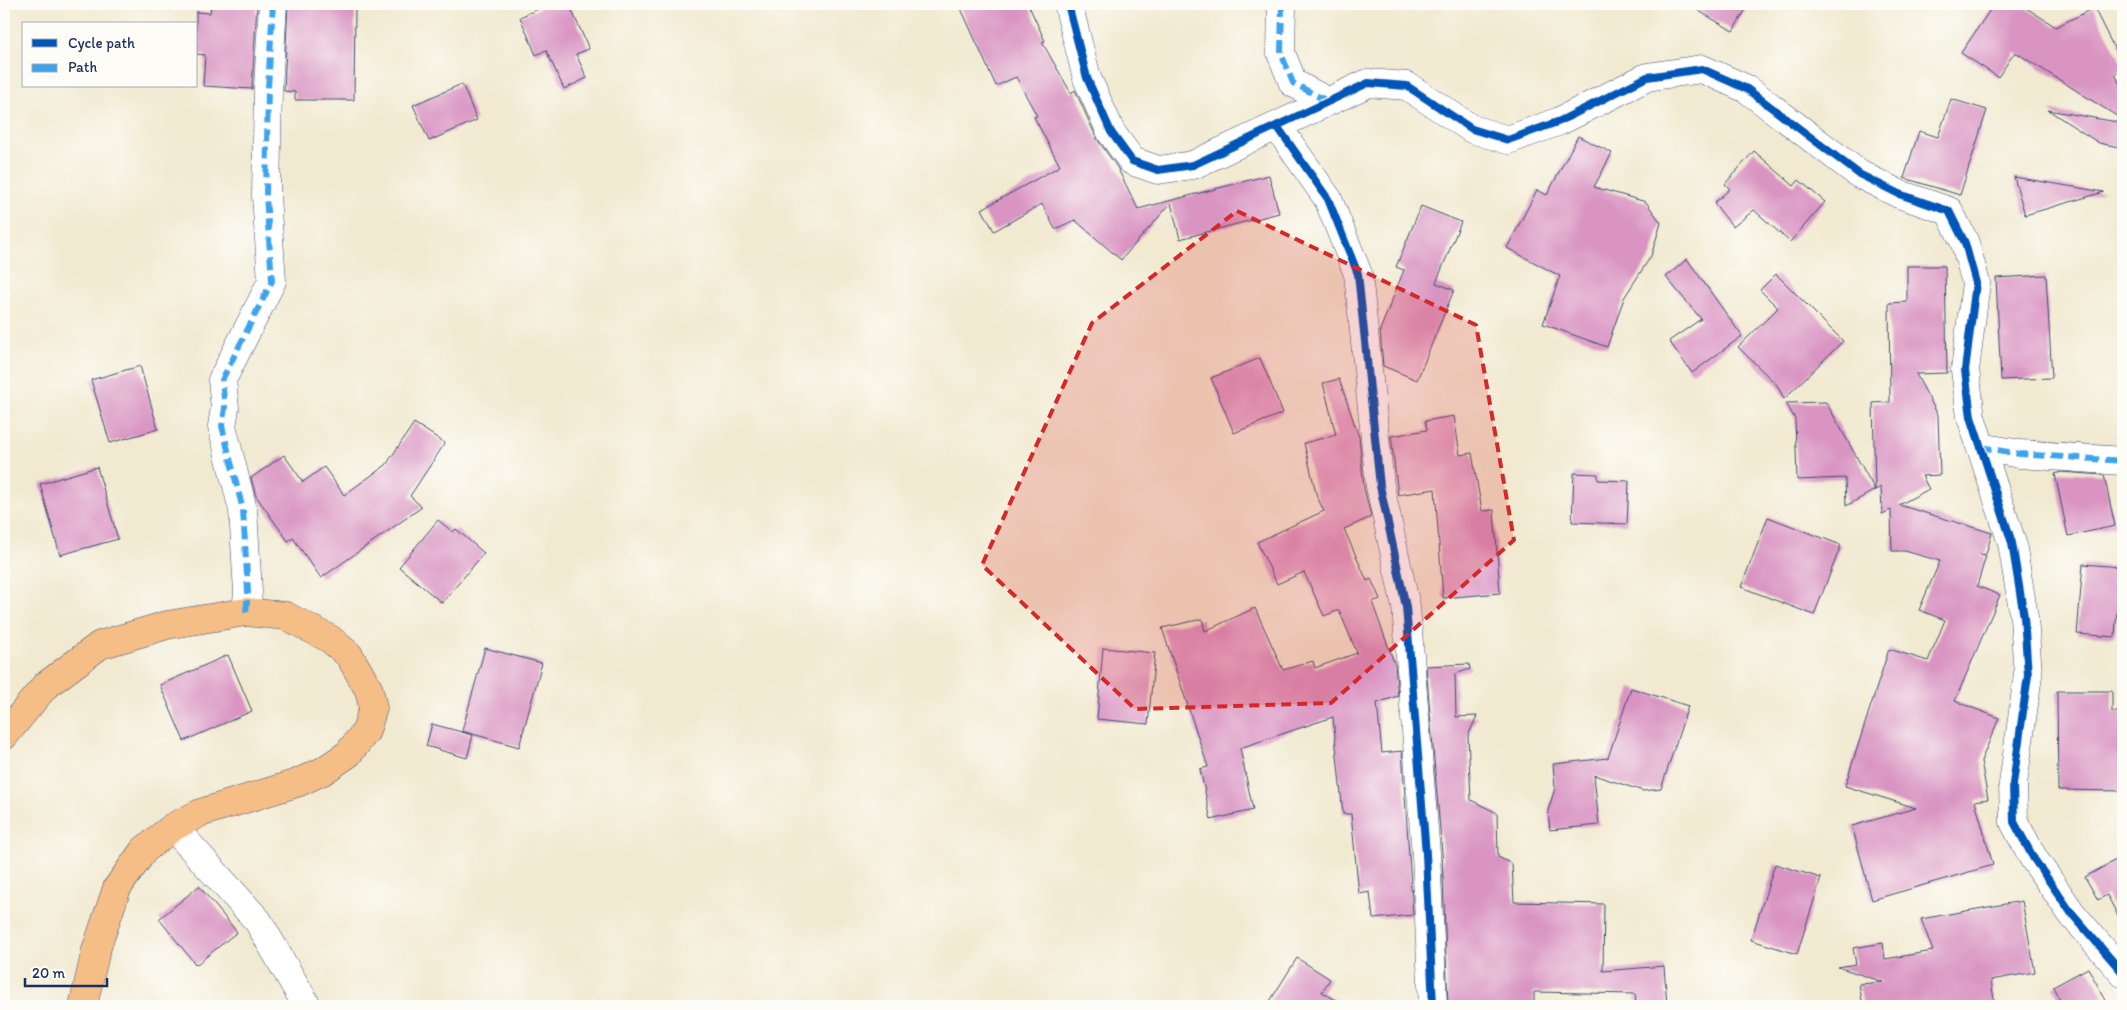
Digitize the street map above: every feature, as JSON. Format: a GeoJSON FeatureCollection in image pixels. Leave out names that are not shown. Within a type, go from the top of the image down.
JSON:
{"type":"FeatureCollection","features":[{"type":"Feature","properties":{"kind":"main road"},"geometry":{"type":"LineString","coordinates":[[4,736],[46,686],[100,645],[168,625],[246,612],[286,616],[330,638],[349,655],[369,690],[373,708],[366,731],[348,754],[323,771],[297,783],[200,813],[173,827],[144,850],[118,888],[96,950],[83,1006]]}},
{"type":"Feature","properties":{"kind":"street"},"geometry":{"type":"LineString","coordinates":[[246,612],[248,592],[243,510],[222,426],[225,408],[222,380],[272,281],[266,196],[268,88],[274,4]]}},
{"type":"Feature","properties":{"kind":"street"},"geometry":{"type":"LineString","coordinates":[[1068,4],[1087,78],[1111,132],[1132,161],[1158,170],[1193,164],[1368,83],[1407,86],[1472,129],[1508,140],[1560,121],[1647,76],[1702,69],[1747,89],[1859,174],[1899,194],[1949,211],[1965,243],[1976,283],[1965,370],[1971,417],[2012,543],[2024,617],[2028,675],[2013,784],[2014,822],[2034,859],[2072,914],[2123,974]]}},
{"type":"Feature","properties":{"kind":"street"},"geometry":{"type":"LineString","coordinates":[[1282,4],[1282,53],[1293,83],[1326,101]]}},
{"type":"Feature","properties":{"kind":"street"},"geometry":{"type":"LineString","coordinates":[[1277,126],[1328,199],[1358,274],[1366,336],[1370,402],[1380,486],[1406,607],[1426,854],[1433,1006]]}},
{"type":"Feature","properties":{"kind":"street"},"geometry":{"type":"LineString","coordinates":[[1980,447],[2020,454],[2123,461]]}},
{"type":"Feature","properties":{"kind":"street"},"geometry":{"type":"LineString","coordinates":[[173,827],[258,921],[307,1006]]}},
{"type":"Feature","properties":{"kind":"highlighted area"},"geometry":{"type":"Polygon","coordinates":[[[1237,211],[1476,325],[1514,540],[1331,703],[1135,709],[982,565],[1092,323],[1237,211]]]}},
{"type":"Feature","properties":{"kind":"building"},"geometry":{"type":"Polygon","coordinates":[[[211,4],[257,4],[252,89],[203,86],[205,55],[198,54],[198,22],[196,22],[196,12],[210,13],[211,4]]]}},
{"type":"Feature","properties":{"kind":"building"},"geometry":{"type":"Polygon","coordinates":[[[288,4],[344,4],[344,8],[355,8],[354,100],[295,100],[295,92],[284,91],[288,4]]]}},
{"type":"Feature","properties":{"kind":"building"},"geometry":{"type":"Polygon","coordinates":[[[549,4],[569,4],[589,49],[576,54],[587,78],[564,89],[546,50],[536,55],[520,17],[549,4]]]}},
{"type":"Feature","properties":{"kind":"building"},"geometry":{"type":"Polygon","coordinates":[[[959,4],[1028,4],[1045,41],[1042,42],[1071,93],[1075,90],[1097,139],[1117,167],[1138,209],[1269,175],[1279,213],[1180,239],[1171,203],[1121,260],[1075,220],[1055,229],[1042,204],[994,231],[982,209],[1060,166],[1034,117],[1037,116],[1016,77],[996,86],[959,4]]]}},
{"type":"Feature","properties":{"kind":"building"},"geometry":{"type":"Polygon","coordinates":[[[1687,4],[1749,4],[1733,31],[1687,4]]]}},
{"type":"Feature","properties":{"kind":"building"},"geometry":{"type":"Polygon","coordinates":[[[1994,4],[2020,4],[2056,27],[2094,8],[2123,66],[2123,70],[2115,74],[2123,91],[2123,120],[2015,52],[1998,77],[1961,53],[1994,4]]]}},
{"type":"Feature","properties":{"kind":"building"},"geometry":{"type":"Polygon","coordinates":[[[462,84],[477,120],[429,141],[413,105],[462,84]]]}},
{"type":"Feature","properties":{"kind":"building"},"geometry":{"type":"Polygon","coordinates":[[[1951,99],[1987,110],[1960,195],[1904,178],[1919,131],[1938,137],[1951,99]]]}},
{"type":"Feature","properties":{"kind":"building"},"geometry":{"type":"Polygon","coordinates":[[[2048,110],[2123,123],[2123,148],[2099,143],[2048,110]]]}},
{"type":"Feature","properties":{"kind":"building"},"geometry":{"type":"Polygon","coordinates":[[[1578,136],[1612,153],[1594,187],[1646,202],[1661,223],[1651,256],[1624,298],[1607,347],[1543,324],[1560,276],[1507,248],[1537,190],[1547,195],[1578,136]]]}},
{"type":"Feature","properties":{"kind":"building"},"geometry":{"type":"Polygon","coordinates":[[[1754,151],[1794,186],[1799,180],[1825,202],[1790,242],[1754,210],[1733,227],[1714,203],[1730,189],[1725,184],[1754,151]]]}},
{"type":"Feature","properties":{"kind":"building"},"geometry":{"type":"Polygon","coordinates":[[[2014,177],[2104,192],[2025,215],[2014,177]]]}},
{"type":"Feature","properties":{"kind":"building"},"geometry":{"type":"Polygon","coordinates":[[[1421,206],[1461,222],[1436,283],[1454,290],[1417,380],[1383,366],[1380,330],[1404,270],[1396,267],[1421,206]]]}},
{"type":"Feature","properties":{"kind":"building"},"geometry":{"type":"Polygon","coordinates":[[[1687,259],[1742,336],[1692,373],[1669,341],[1701,319],[1666,277],[1687,259]]]}},
{"type":"Feature","properties":{"kind":"building"},"geometry":{"type":"Polygon","coordinates":[[[1907,266],[1945,266],[1947,373],[1916,374],[1938,415],[1940,475],[1922,476],[1929,489],[1899,505],[1992,533],[1986,554],[1980,555],[1986,556],[1977,586],[2000,595],[1955,701],[1999,718],[1981,761],[1988,799],[1975,801],[1993,865],[1872,900],[1852,826],[1916,808],[1845,786],[1889,649],[1928,661],[1945,620],[1919,610],[1940,561],[1905,551],[1892,551],[1891,510],[1882,514],[1881,487],[1875,490],[1873,403],[1890,402],[1889,303],[1907,302],[1907,266]]]}},
{"type":"Feature","properties":{"kind":"building"},"geometry":{"type":"Polygon","coordinates":[[[1776,274],[1843,341],[1784,399],[1777,385],[1738,347],[1778,308],[1760,290],[1776,274]]]}},
{"type":"Feature","properties":{"kind":"building"},"geometry":{"type":"Polygon","coordinates":[[[2046,275],[2052,378],[2001,380],[1996,278],[2046,275]]]}},
{"type":"Feature","properties":{"kind":"building"},"geometry":{"type":"Polygon","coordinates":[[[1260,358],[1283,413],[1234,433],[1211,378],[1260,358]]]}},
{"type":"Feature","properties":{"kind":"building"},"geometry":{"type":"Polygon","coordinates":[[[140,366],[158,429],[110,443],[91,380],[140,366]]]}},
{"type":"Feature","properties":{"kind":"building"},"geometry":{"type":"Polygon","coordinates":[[[1339,379],[1359,437],[1364,488],[1371,517],[1344,529],[1367,581],[1371,579],[1380,599],[1372,602],[1395,665],[1398,696],[1377,703],[1382,753],[1402,751],[1413,915],[1373,919],[1370,892],[1359,894],[1351,814],[1343,814],[1333,717],[1240,748],[1253,810],[1211,820],[1200,769],[1208,767],[1162,628],[1202,619],[1205,631],[1255,608],[1283,670],[1313,661],[1315,668],[1357,653],[1339,610],[1324,616],[1304,572],[1277,584],[1257,542],[1324,511],[1317,497],[1304,443],[1336,435],[1323,383],[1339,379]]]}},
{"type":"Feature","properties":{"kind":"building"},"geometry":{"type":"Polygon","coordinates":[[[1826,402],[1875,490],[1846,506],[1845,478],[1797,480],[1795,419],[1786,403],[1826,402]]]}},
{"type":"Feature","properties":{"kind":"building"},"geometry":{"type":"Polygon","coordinates":[[[1454,416],[1460,455],[1472,453],[1482,511],[1494,510],[1500,593],[1443,598],[1435,489],[1398,495],[1391,436],[1427,430],[1425,421],[1454,416]]]}},
{"type":"Feature","properties":{"kind":"building"},"geometry":{"type":"Polygon","coordinates":[[[414,423],[445,443],[410,496],[422,507],[321,578],[293,538],[288,541],[256,496],[251,478],[284,455],[303,482],[324,467],[344,495],[386,465],[414,423]]]}},
{"type":"Feature","properties":{"kind":"building"},"geometry":{"type":"Polygon","coordinates":[[[97,467],[118,539],[60,555],[40,484],[97,467]]]}},
{"type":"Feature","properties":{"kind":"building"},"geometry":{"type":"Polygon","coordinates":[[[2061,472],[2104,475],[2115,526],[2068,536],[2055,474],[2061,472]]]}},
{"type":"Feature","properties":{"kind":"building"},"geometry":{"type":"Polygon","coordinates":[[[1574,473],[1598,474],[1598,480],[1629,481],[1627,524],[1572,522],[1574,473]]]}},
{"type":"Feature","properties":{"kind":"building"},"geometry":{"type":"Polygon","coordinates":[[[1768,517],[1841,545],[1814,615],[1741,587],[1768,517]]]}},
{"type":"Feature","properties":{"kind":"building"},"geometry":{"type":"Polygon","coordinates":[[[438,520],[453,532],[456,529],[484,553],[442,603],[399,567],[438,520]]]}},
{"type":"Feature","properties":{"kind":"building"},"geometry":{"type":"Polygon","coordinates":[[[2083,564],[2120,567],[2115,637],[2077,634],[2083,564]]]}},
{"type":"Feature","properties":{"kind":"building"},"geometry":{"type":"Polygon","coordinates":[[[485,648],[542,663],[519,747],[462,731],[485,648]]]}},
{"type":"Feature","properties":{"kind":"building"},"geometry":{"type":"Polygon","coordinates":[[[1103,648],[1155,653],[1148,724],[1097,719],[1103,648]]]}},
{"type":"Feature","properties":{"kind":"building"},"geometry":{"type":"Polygon","coordinates":[[[228,655],[252,711],[184,741],[160,685],[228,655]]]}},
{"type":"Feature","properties":{"kind":"building"},"geometry":{"type":"Polygon","coordinates":[[[1469,664],[1470,669],[1455,674],[1456,717],[1477,716],[1468,736],[1471,800],[1497,813],[1498,857],[1512,864],[1514,902],[1604,904],[1603,971],[1664,966],[1667,1006],[1636,1006],[1635,994],[1534,992],[1534,1006],[1448,1006],[1442,853],[1426,666],[1469,664]]]}},
{"type":"Feature","properties":{"kind":"building"},"geometry":{"type":"Polygon","coordinates":[[[1631,688],[1688,706],[1661,789],[1643,791],[1594,775],[1599,825],[1550,830],[1548,811],[1555,788],[1553,764],[1608,758],[1631,688]]]}},
{"type":"Feature","properties":{"kind":"building"},"geometry":{"type":"Polygon","coordinates":[[[2057,691],[2112,691],[2112,712],[2123,712],[2123,791],[2058,790],[2057,691]]]}},
{"type":"Feature","properties":{"kind":"building"},"geometry":{"type":"Polygon","coordinates":[[[432,724],[473,735],[467,758],[426,746],[432,724]]]}},
{"type":"Feature","properties":{"kind":"building"},"geometry":{"type":"Polygon","coordinates":[[[2123,856],[2123,925],[2107,895],[2098,900],[2085,877],[2123,856]]]}},
{"type":"Feature","properties":{"kind":"building"},"geometry":{"type":"Polygon","coordinates":[[[1775,864],[1821,878],[1797,954],[1751,940],[1775,864]]]}},
{"type":"Feature","properties":{"kind":"building"},"geometry":{"type":"Polygon","coordinates":[[[199,886],[237,932],[196,965],[159,919],[199,886]]]}},
{"type":"Feature","properties":{"kind":"building"},"geometry":{"type":"Polygon","coordinates":[[[2022,901],[2035,972],[1991,980],[1995,1006],[1863,1006],[1859,984],[1883,982],[1838,967],[1856,964],[1853,948],[1883,943],[1885,959],[1933,951],[1921,919],[2022,901]]]}},
{"type":"Feature","properties":{"kind":"building"},"geometry":{"type":"Polygon","coordinates":[[[1297,958],[1330,979],[1322,992],[1346,1006],[1267,1006],[1297,958]]]}},
{"type":"Feature","properties":{"kind":"building"},"geometry":{"type":"Polygon","coordinates":[[[2088,968],[2109,1006],[2063,1006],[2053,987],[2088,968]]]}},
{"type":"Feature","properties":{"kind":"marked path"},"geometry":{"type":"LineString","coordinates":[[246,612],[248,592],[243,510],[222,426],[225,408],[222,380],[272,281],[266,196],[268,88],[273,4]]}},
{"type":"Feature","properties":{"kind":"marked path"},"geometry":{"type":"LineString","coordinates":[[1282,4],[1281,53],[1293,83],[1327,101]]}},
{"type":"Feature","properties":{"kind":"marked path"},"geometry":{"type":"LineString","coordinates":[[1980,447],[2020,454],[2123,461]]}},
{"type":"Feature","properties":{"kind":"cycle path"},"geometry":{"type":"LineString","coordinates":[[1068,4],[1087,78],[1111,132],[1132,161],[1158,170],[1193,165],[1368,83],[1407,86],[1472,129],[1508,140],[1560,121],[1647,77],[1702,69],[1747,89],[1859,174],[1899,194],[1949,211],[1965,243],[1976,283],[1965,370],[1971,417],[2012,543],[2024,617],[2028,675],[2013,784],[2014,822],[2034,859],[2072,914],[2123,973]]}},
{"type":"Feature","properties":{"kind":"cycle path"},"geometry":{"type":"LineString","coordinates":[[1277,126],[1328,199],[1358,274],[1380,486],[1406,607],[1426,854],[1433,1006]]}}]}
